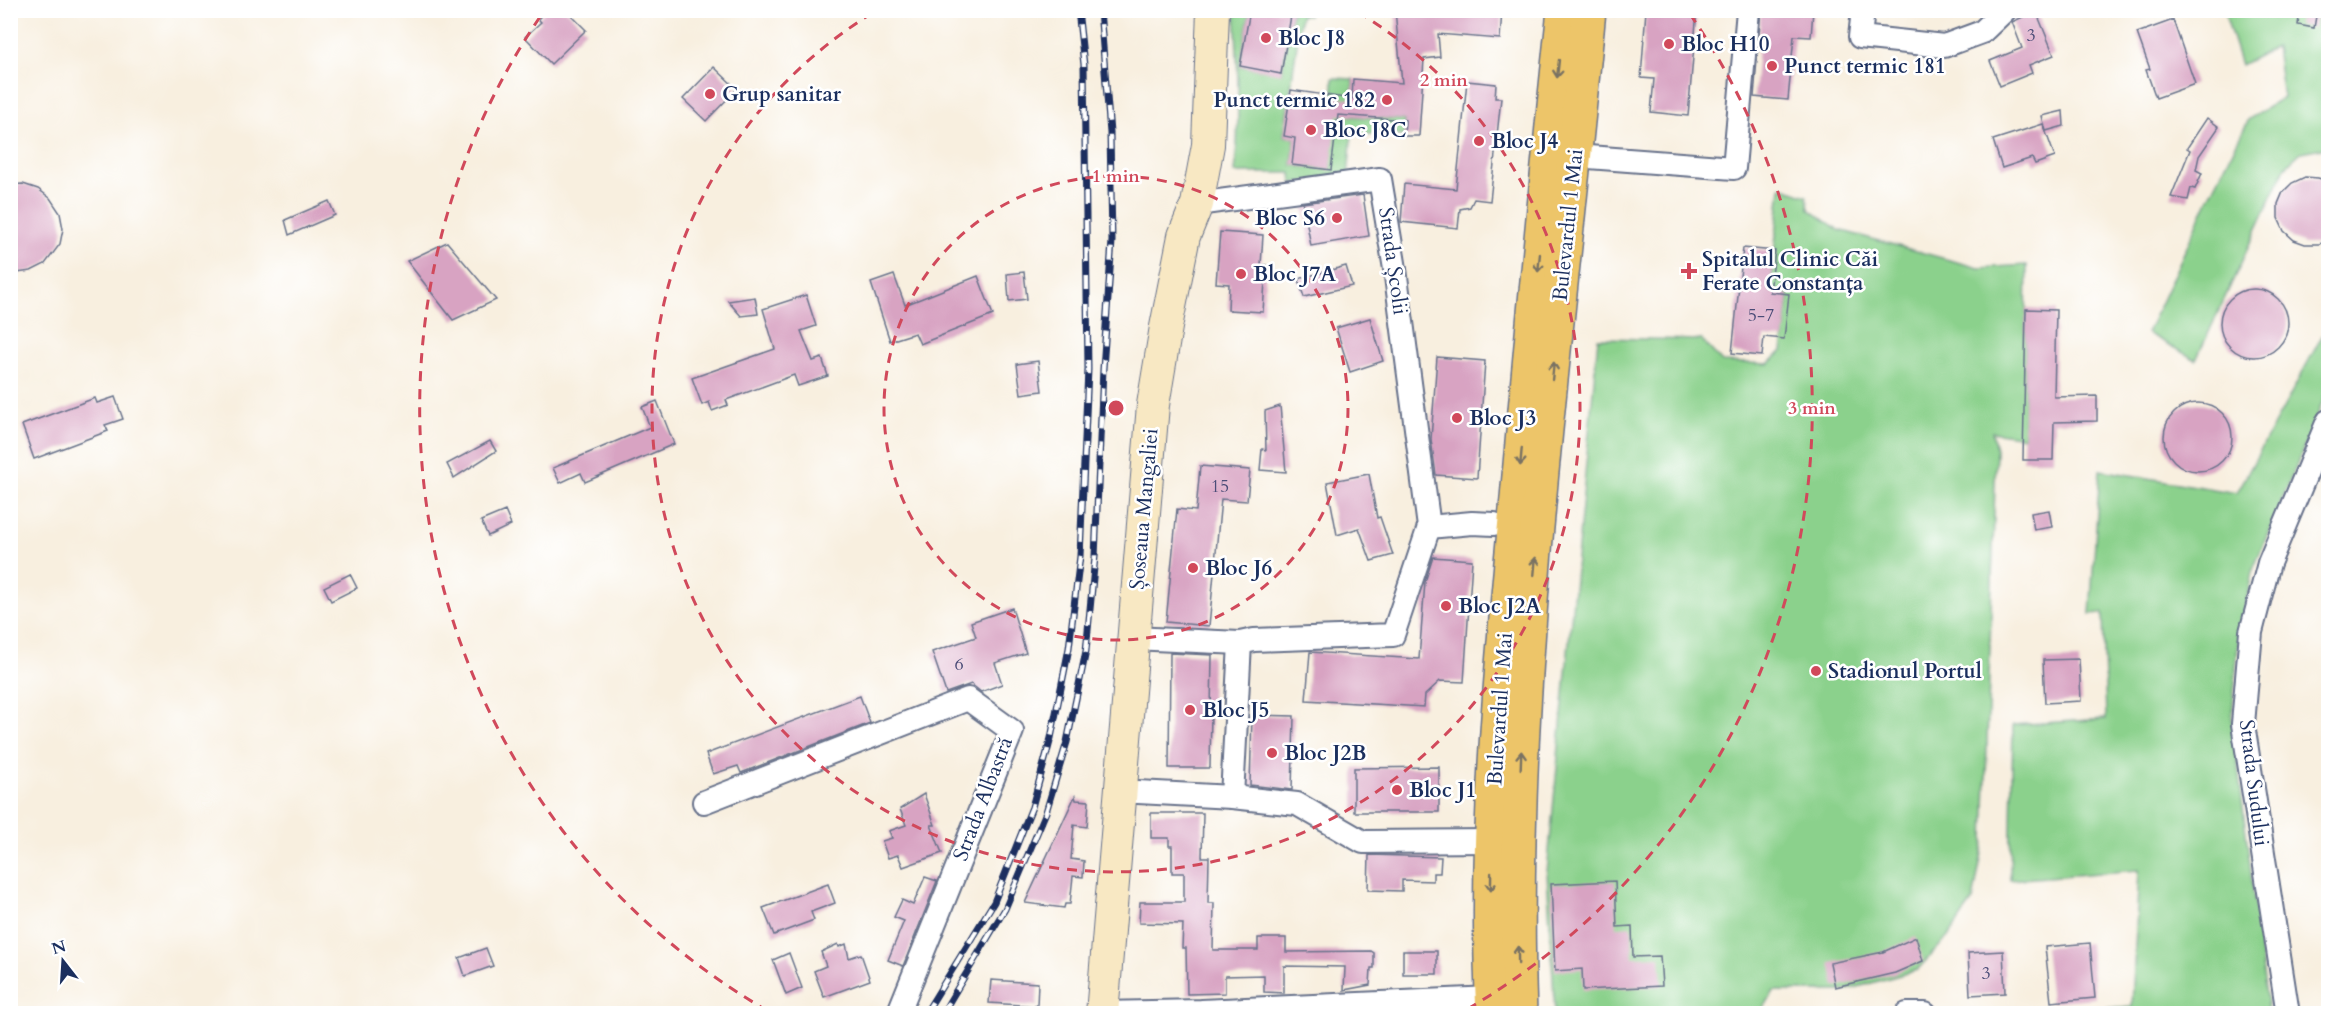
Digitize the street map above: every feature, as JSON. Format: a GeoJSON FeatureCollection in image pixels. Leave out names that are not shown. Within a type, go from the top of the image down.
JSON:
{"type":"FeatureCollection","features":[{"type":"Feature","properties":{"kind":"main road","name":"Bulevardul 1 Mai"},"geometry":{"type":"LineString","coordinates":[[1502,1008],[1492,841],[1496,735],[1564,10]]}},
{"type":"Feature","properties":{"kind":"main road","name":"Bulevardul 1 Mai"},"geometry":{"type":"LineString","coordinates":[[1502,1008],[1517,894],[1521,736],[1545,451],[1589,10]]}},
{"type":"Feature","properties":{"kind":"street","name":"Șoseaua Mangaliei"},"geometry":{"type":"LineString","coordinates":[[1102,1013],[1132,638],[1155,393],[1184,236],[1197,204],[1208,145],[1213,10]]}},
{"type":"Feature","properties":{"kind":"street"},"geometry":{"type":"LineString","coordinates":[[1575,156],[1734,168],[1748,10]]}},
{"type":"Feature","properties":{"kind":"street"},"geometry":{"type":"LineString","coordinates":[[1863,10],[1860,37],[1944,46],[1982,32],[2005,10]]}},
{"type":"Feature","properties":{"kind":"street","name":"Strada Școlii"},"geometry":{"type":"LineString","coordinates":[[1197,204],[1380,179],[1395,269],[1429,527],[1393,635],[1254,640],[1240,643]]}},
{"type":"Feature","properties":{"kind":"street","name":"Strada Sudului"},"geometry":{"type":"LineString","coordinates":[[2288,1014],[2243,724],[2251,632],[2269,563],[2328,421]]}},
{"type":"Feature","properties":{"kind":"street"},"geometry":{"type":"LineString","coordinates":[[1429,527],[1483,523]]}},
{"type":"Feature","properties":{"kind":"street"},"geometry":{"type":"LineString","coordinates":[[1132,638],[1240,643],[1232,797]]}},
{"type":"Feature","properties":{"kind":"street","name":"Strada Albastră"},"geometry":{"type":"LineString","coordinates":[[704,802],[968,699],[1012,731],[898,1014]]}},
{"type":"Feature","properties":{"kind":"street"},"geometry":{"type":"LineString","coordinates":[[1119,791],[1232,797],[1297,804],[1363,842],[1492,841]]}},
{"type":"Feature","properties":{"kind":"street"},"geometry":{"type":"LineString","coordinates":[[1102,1013],[1502,1008]]}},
{"type":"Feature","properties":{"kind":"green space"},"geometry":{"type":"Polygon","coordinates":[[[1235,11],[1250,11],[1240,66],[1281,73],[1292,11],[1309,11],[1308,15],[1301,15],[1284,136],[1295,138],[1292,165],[1331,170],[1333,78],[1353,79],[1351,116],[1405,120],[1404,136],[1352,133],[1348,177],[1292,183],[1291,173],[1235,173],[1238,92],[1235,11]]]}},
{"type":"Feature","properties":{"kind":"green space"},"geometry":{"type":"Polygon","coordinates":[[[2224,11],[2272,11],[2275,17],[2280,11],[2328,11],[2328,147],[2301,152],[2286,166],[2196,360],[2147,333],[2210,196],[2249,119],[2283,98],[2276,47],[2241,65],[2224,11]]]}},
{"type":"Feature","properties":{"kind":"green space"},"geometry":{"type":"Polygon","coordinates":[[[1781,187],[1807,196],[1809,209],[1839,230],[1979,268],[2027,265],[2024,437],[1992,432],[1996,450],[1984,842],[1973,900],[1948,937],[1917,970],[1844,991],[1774,991],[1762,1011],[1708,1014],[1555,1014],[1547,872],[1598,338],[1702,340],[1722,362],[1769,364],[1782,351],[1789,294],[1770,292],[1781,187]]]}},
{"type":"Feature","properties":{"kind":"green space"},"geometry":{"type":"Polygon","coordinates":[[[2328,325],[2328,389],[2252,572],[2238,644],[2232,718],[2268,1013],[2047,1013],[2132,1006],[2139,870],[2010,880],[2013,725],[2106,719],[2103,613],[2090,614],[2100,470],[2237,493],[2328,325]]]}},
{"type":"Feature","properties":{"kind":"building"},"geometry":{"type":"Polygon","coordinates":[[[546,10],[566,10],[586,30],[551,64],[525,37],[541,22],[538,19],[546,10]]]}},
{"type":"Feature","properties":{"kind":"building","name":"Bloc J8"},"geometry":{"type":"Polygon","coordinates":[[[1250,10],[1292,10],[1281,74],[1240,66],[1250,10]]]}},
{"type":"Feature","properties":{"kind":"building"},"geometry":{"type":"Polygon","coordinates":[[[1395,10],[1502,10],[1500,39],[1438,34],[1440,57],[1424,59],[1419,136],[1404,136],[1405,120],[1338,115],[1331,170],[1292,165],[1295,138],[1284,136],[1291,90],[1352,99],[1353,79],[1402,83],[1395,10]]]}},
{"type":"Feature","properties":{"kind":"building","name":"Bloc H10"},"geometry":{"type":"Polygon","coordinates":[[[1646,10],[1697,10],[1688,116],[1651,112],[1654,79],[1641,78],[1646,10]]]}},
{"type":"Feature","properties":{"kind":"building","name":"Punct termic 181"},"geometry":{"type":"Polygon","coordinates":[[[1761,10],[1813,10],[1811,37],[1794,36],[1788,100],[1754,97],[1761,10]]]}},
{"type":"Feature","properties":{"kind":"building"},"geometry":{"type":"Polygon","coordinates":[[[2300,10],[2317,10],[2314,28],[2298,25],[2300,10]]]}},
{"type":"Feature","properties":{"kind":"building"},"geometry":{"type":"Polygon","coordinates":[[[2036,11],[2054,55],[2029,65],[2032,73],[2000,86],[1990,61],[2022,48],[2012,22],[2036,11]]]}},
{"type":"Feature","properties":{"kind":"building"},"geometry":{"type":"Polygon","coordinates":[[[2173,20],[2195,84],[2156,98],[2146,70],[2150,69],[2137,33],[2173,20]]]}},
{"type":"Feature","properties":{"kind":"building","name":"Grup sanitar"},"geometry":{"type":"Polygon","coordinates":[[[714,67],[737,89],[706,121],[683,99],[714,67]]]}},
{"type":"Feature","properties":{"kind":"building","name":"Bloc J4"},"geometry":{"type":"Polygon","coordinates":[[[1467,81],[1496,84],[1495,98],[1501,98],[1490,201],[1474,199],[1470,207],[1460,209],[1458,228],[1401,222],[1404,184],[1456,189],[1467,81]]]}},
{"type":"Feature","properties":{"kind":"building"},"geometry":{"type":"Polygon","coordinates":[[[2063,111],[2064,126],[2046,131],[2042,116],[2063,111]]]}},
{"type":"Feature","properties":{"kind":"building"},"geometry":{"type":"Polygon","coordinates":[[[2207,118],[2219,127],[2199,156],[2196,170],[2202,173],[2195,189],[2191,188],[2188,200],[2171,197],[2190,150],[2187,148],[2207,118]]]}},
{"type":"Feature","properties":{"kind":"building"},"geometry":{"type":"Polygon","coordinates":[[[2043,124],[2055,157],[2035,164],[2032,158],[2002,168],[1993,140],[2043,124]]]}},
{"type":"Feature","properties":{"kind":"building"},"geometry":{"type":"Polygon","coordinates":[[[2305,177],[2328,181],[2328,241],[2319,244],[2305,244],[2294,240],[2284,231],[2278,218],[2278,204],[2283,192],[2292,183],[2305,177]]]}},
{"type":"Feature","properties":{"kind":"building"},"geometry":{"type":"Polygon","coordinates":[[[23,184],[38,189],[50,198],[60,213],[63,229],[60,244],[45,264],[31,271],[10,274],[10,185],[23,184]]]}},
{"type":"Feature","properties":{"kind":"building","name":"Bloc S6"},"geometry":{"type":"Polygon","coordinates":[[[1363,195],[1369,236],[1311,246],[1303,203],[1363,195]]]}},
{"type":"Feature","properties":{"kind":"building"},"geometry":{"type":"Polygon","coordinates":[[[329,201],[335,215],[289,235],[285,220],[329,201]]]}},
{"type":"Feature","properties":{"kind":"building","name":"Bloc J7A"},"geometry":{"type":"Polygon","coordinates":[[[1220,232],[1263,235],[1261,265],[1266,265],[1263,312],[1228,310],[1229,284],[1216,283],[1220,232]]]}},
{"type":"Feature","properties":{"kind":"building"},"geometry":{"type":"Polygon","coordinates":[[[447,242],[496,300],[453,320],[407,261],[447,242]]]}},
{"type":"Feature","properties":{"kind":"building"},"geometry":{"type":"Polygon","coordinates":[[[1743,248],[1775,251],[1770,292],[1789,294],[1784,339],[1764,337],[1762,356],[1732,353],[1743,248]]]}},
{"type":"Feature","properties":{"kind":"building"},"geometry":{"type":"Polygon","coordinates":[[[1346,266],[1352,286],[1304,297],[1298,279],[1346,266]]]}},
{"type":"Feature","properties":{"kind":"building"},"geometry":{"type":"Polygon","coordinates":[[[1024,272],[1027,299],[1009,301],[1007,274],[1024,272]]]}},
{"type":"Feature","properties":{"kind":"building"},"geometry":{"type":"Polygon","coordinates":[[[894,275],[905,305],[978,276],[993,315],[920,344],[915,333],[890,341],[871,283],[894,275]]]}},
{"type":"Feature","properties":{"kind":"building"},"geometry":{"type":"Polygon","coordinates":[[[2254,289],[2267,292],[2278,299],[2285,310],[2288,323],[2285,336],[2278,347],[2267,354],[2254,357],[2241,354],[2230,347],[2223,336],[2220,323],[2223,310],[2230,299],[2241,292],[2254,289]]]}},
{"type":"Feature","properties":{"kind":"building"},"geometry":{"type":"Polygon","coordinates":[[[806,295],[816,326],[801,331],[813,361],[822,358],[828,376],[798,386],[794,375],[726,400],[728,405],[712,411],[709,402],[702,405],[692,378],[775,349],[763,309],[806,295]]]}},
{"type":"Feature","properties":{"kind":"building"},"geometry":{"type":"Polygon","coordinates":[[[755,297],[758,314],[741,316],[728,301],[755,297]]]}},
{"type":"Feature","properties":{"kind":"building"},"geometry":{"type":"Polygon","coordinates":[[[2026,309],[2056,310],[2054,397],[2097,396],[2097,421],[2054,422],[2053,460],[2023,460],[2026,309]]]}},
{"type":"Feature","properties":{"kind":"building"},"geometry":{"type":"Polygon","coordinates":[[[1370,318],[1383,361],[1350,372],[1336,328],[1370,318]]]}},
{"type":"Feature","properties":{"kind":"building","name":"Bloc J3"},"geometry":{"type":"Polygon","coordinates":[[[1437,357],[1485,361],[1477,478],[1436,475],[1431,439],[1437,357]]]}},
{"type":"Feature","properties":{"kind":"building"},"geometry":{"type":"Polygon","coordinates":[[[1038,361],[1042,391],[1021,394],[1017,364],[1038,361]]]}},
{"type":"Feature","properties":{"kind":"building"},"geometry":{"type":"Polygon","coordinates":[[[115,397],[123,419],[105,425],[108,431],[34,459],[22,425],[95,398],[97,403],[115,397]]]}},
{"type":"Feature","properties":{"kind":"building"},"geometry":{"type":"Polygon","coordinates":[[[657,401],[674,444],[585,482],[581,473],[560,483],[553,468],[650,427],[642,407],[657,401]]]}},
{"type":"Feature","properties":{"kind":"building"},"geometry":{"type":"Polygon","coordinates":[[[2198,403],[2211,406],[2222,413],[2229,424],[2232,437],[2229,450],[2222,461],[2211,468],[2198,471],[2185,468],[2174,461],[2167,450],[2164,437],[2167,424],[2174,413],[2185,406],[2198,403]]]}},
{"type":"Feature","properties":{"kind":"building"},"geometry":{"type":"Polygon","coordinates":[[[1280,406],[1286,472],[1260,470],[1262,449],[1266,450],[1265,411],[1280,406]]]}},
{"type":"Feature","properties":{"kind":"building"},"geometry":{"type":"Polygon","coordinates":[[[490,441],[496,451],[454,478],[447,464],[490,441]]]}},
{"type":"Feature","properties":{"kind":"building","name":"Bloc J6"},"geometry":{"type":"Polygon","coordinates":[[[1200,466],[1250,470],[1247,501],[1221,499],[1209,626],[1166,622],[1177,509],[1196,511],[1200,466]]]}},
{"type":"Feature","properties":{"kind":"building"},"geometry":{"type":"Polygon","coordinates":[[[1369,474],[1377,518],[1380,517],[1393,555],[1371,561],[1359,528],[1337,535],[1327,482],[1369,474]]]}},
{"type":"Feature","properties":{"kind":"building"},"geometry":{"type":"Polygon","coordinates":[[[2049,510],[2052,527],[2034,530],[2031,513],[2049,510]]]}},
{"type":"Feature","properties":{"kind":"building"},"geometry":{"type":"Polygon","coordinates":[[[505,511],[511,525],[488,536],[481,521],[505,511]]]}},
{"type":"Feature","properties":{"kind":"building","name":"Bloc J2A"},"geometry":{"type":"Polygon","coordinates":[[[1433,557],[1472,560],[1464,682],[1440,681],[1425,695],[1424,707],[1306,700],[1310,652],[1419,659],[1425,582],[1433,557]]]}},
{"type":"Feature","properties":{"kind":"building"},"geometry":{"type":"Polygon","coordinates":[[[350,574],[357,588],[331,601],[324,587],[350,574]]]}},
{"type":"Feature","properties":{"kind":"building"},"geometry":{"type":"Polygon","coordinates":[[[1012,608],[1026,653],[995,663],[1002,684],[981,692],[971,684],[946,693],[932,652],[976,637],[971,622],[1012,608]]]}},
{"type":"Feature","properties":{"kind":"building","name":"Bloc J5"},"geometry":{"type":"Polygon","coordinates":[[[1170,653],[1212,655],[1210,768],[1169,768],[1170,653]]]}},
{"type":"Feature","properties":{"kind":"building"},"geometry":{"type":"Polygon","coordinates":[[[2079,659],[2081,701],[2045,703],[2043,660],[2079,659]]]}},
{"type":"Feature","properties":{"kind":"building"},"geometry":{"type":"Polygon","coordinates":[[[860,696],[870,723],[741,773],[738,766],[713,774],[706,754],[860,696]]]}},
{"type":"Feature","properties":{"kind":"building","name":"Bloc J2B"},"geometry":{"type":"Polygon","coordinates":[[[1252,715],[1294,716],[1292,790],[1250,785],[1252,715]]]}},
{"type":"Feature","properties":{"kind":"building","name":"Bloc J1"},"geometry":{"type":"Polygon","coordinates":[[[1439,767],[1439,812],[1354,812],[1354,768],[1439,767]]]}},
{"type":"Feature","properties":{"kind":"building"},"geometry":{"type":"Polygon","coordinates":[[[924,794],[935,825],[931,825],[942,853],[903,867],[898,855],[888,858],[882,841],[892,838],[889,831],[906,825],[900,809],[924,794]]]}},
{"type":"Feature","properties":{"kind":"building"},"geometry":{"type":"Polygon","coordinates":[[[1075,796],[1076,800],[1089,801],[1087,827],[1074,825],[1071,859],[1084,861],[1083,877],[1073,876],[1070,904],[1065,904],[1064,908],[1025,903],[1075,796]]]}},
{"type":"Feature","properties":{"kind":"building"},"geometry":{"type":"Polygon","coordinates":[[[1151,813],[1203,813],[1202,857],[1209,857],[1208,903],[1214,903],[1213,950],[1258,950],[1258,938],[1286,938],[1286,952],[1371,951],[1374,953],[1374,968],[1371,968],[1370,985],[1344,990],[1345,967],[1284,966],[1284,993],[1264,992],[1264,975],[1225,976],[1225,993],[1187,994],[1186,948],[1182,948],[1183,924],[1139,923],[1140,902],[1184,902],[1184,873],[1172,873],[1172,846],[1169,846],[1169,838],[1151,838],[1151,813]]]}},
{"type":"Feature","properties":{"kind":"building"},"geometry":{"type":"Polygon","coordinates":[[[1369,855],[1441,857],[1440,873],[1433,873],[1433,881],[1402,880],[1402,891],[1368,890],[1369,855]]]}},
{"type":"Feature","properties":{"kind":"building"},"geometry":{"type":"Polygon","coordinates":[[[925,877],[937,881],[903,966],[888,960],[904,921],[894,917],[902,900],[913,905],[925,877]]]}},
{"type":"Feature","properties":{"kind":"building"},"geometry":{"type":"Polygon","coordinates":[[[1615,881],[1617,927],[1632,926],[1633,957],[1660,956],[1662,986],[1583,990],[1582,969],[1555,971],[1551,884],[1615,881]]]}},
{"type":"Feature","properties":{"kind":"building"},"geometry":{"type":"Polygon","coordinates":[[[828,884],[835,903],[811,912],[814,920],[774,935],[763,908],[828,884]]]}},
{"type":"Feature","properties":{"kind":"building"},"geometry":{"type":"Polygon","coordinates":[[[1916,937],[1923,961],[1895,973],[1835,987],[1830,963],[1883,952],[1916,937]]]}},
{"type":"Feature","properties":{"kind":"building"},"geometry":{"type":"Polygon","coordinates":[[[2090,943],[2095,998],[2051,1002],[2045,947],[2090,943]]]}},
{"type":"Feature","properties":{"kind":"building"},"geometry":{"type":"Polygon","coordinates":[[[838,944],[839,947],[846,944],[849,958],[861,954],[870,980],[824,997],[814,971],[826,966],[821,952],[838,944]]]}},
{"type":"Feature","properties":{"kind":"building"},"geometry":{"type":"Polygon","coordinates":[[[486,948],[493,966],[465,976],[459,958],[486,948]]]}},
{"type":"Feature","properties":{"kind":"building"},"geometry":{"type":"Polygon","coordinates":[[[1403,951],[1437,951],[1437,974],[1403,974],[1403,951]]]}},
{"type":"Feature","properties":{"kind":"building"},"geometry":{"type":"Polygon","coordinates":[[[2003,951],[2005,993],[1970,995],[1968,953],[2003,951]]]}},
{"type":"Feature","properties":{"kind":"building"},"geometry":{"type":"Polygon","coordinates":[[[789,953],[802,988],[786,995],[773,960],[789,953]]]}},
{"type":"Feature","properties":{"kind":"building"},"geometry":{"type":"Polygon","coordinates":[[[991,980],[1038,983],[1037,1006],[989,1003],[991,980]]]}},
{"type":"Feature","properties":{"kind":"railway"},"geometry":{"type":"LineString","coordinates":[[925,1014],[994,902],[1032,807],[1051,738],[1069,648],[1080,556],[1088,369],[1084,65],[1078,10]]}},
{"type":"Feature","properties":{"kind":"railway"},"geometry":{"type":"LineString","coordinates":[[942,1014],[1005,909],[1046,812],[1067,742],[1086,651],[1095,557],[1103,369],[1112,241],[1110,133],[1100,10]]}},
{"type":"Feature","properties":{"kind":"place","name":"Bloc J8"},"geometry":{"type":"Point","coordinates":[1266,38]}},
{"type":"Feature","properties":{"kind":"place","name":"Bloc H10"},"geometry":{"type":"Point","coordinates":[1669,44]}},
{"type":"Feature","properties":{"kind":"place","name":"Punct termic 181"},"geometry":{"type":"Point","coordinates":[1772,66]}},
{"type":"Feature","properties":{"kind":"place","name":"Grup sanitar"},"geometry":{"type":"Point","coordinates":[710,94]}},
{"type":"Feature","properties":{"kind":"place","name":"Punct termic 182"},"geometry":{"type":"Point","coordinates":[1387,100]}},
{"type":"Feature","properties":{"kind":"place","name":"Bloc J8C"},"geometry":{"type":"Point","coordinates":[1311,130]}},
{"type":"Feature","properties":{"kind":"place","name":"Bloc J4"},"geometry":{"type":"Point","coordinates":[1479,141]}},
{"type":"Feature","properties":{"kind":"place","name":"Bloc S6"},"geometry":{"type":"Point","coordinates":[1337,218]}},
{"type":"Feature","properties":{"kind":"place","name":"Spitalul Clinic Căi Ferate Constanța"},"geometry":{"type":"Point","coordinates":[1689,271]}},
{"type":"Feature","properties":{"kind":"place","name":"Bloc J7A"},"geometry":{"type":"Point","coordinates":[1241,274]}},
{"type":"Feature","properties":{"kind":"place","name":"Bloc J3"},"geometry":{"type":"Point","coordinates":[1457,418]}},
{"type":"Feature","properties":{"kind":"place","name":"Bloc J6"},"geometry":{"type":"Point","coordinates":[1193,568]}},
{"type":"Feature","properties":{"kind":"place","name":"Bloc J2A"},"geometry":{"type":"Point","coordinates":[1446,606]}},
{"type":"Feature","properties":{"kind":"place","name":"Stadionul Portul"},"geometry":{"type":"Point","coordinates":[1816,671]}},
{"type":"Feature","properties":{"kind":"place","name":"Bloc J5"},"geometry":{"type":"Point","coordinates":[1190,710]}},
{"type":"Feature","properties":{"kind":"place","name":"Bloc J2B"},"geometry":{"type":"Point","coordinates":[1272,753]}},
{"type":"Feature","properties":{"kind":"place","name":"Bloc J1"},"geometry":{"type":"Point","coordinates":[1397,790]}}]}
